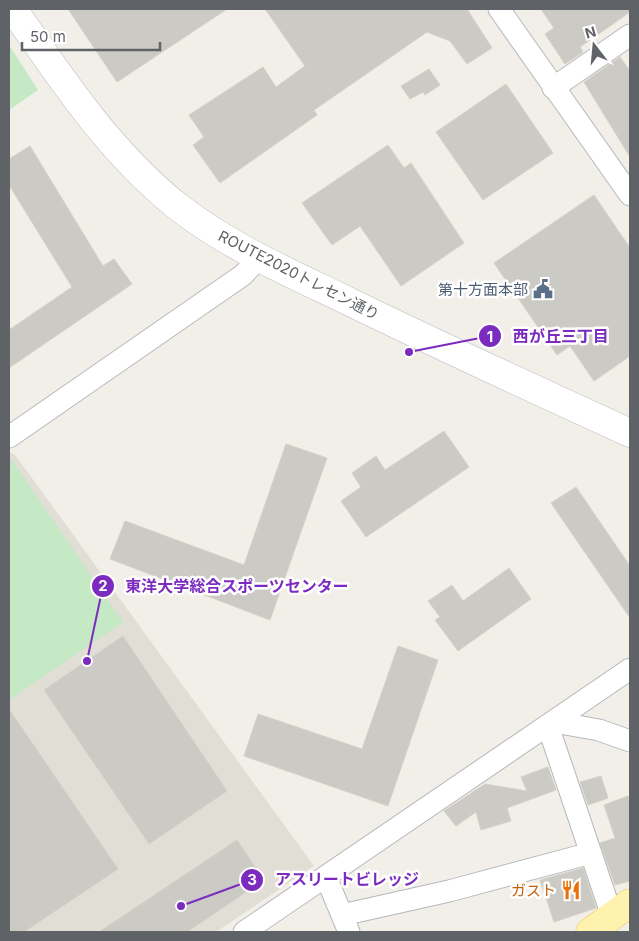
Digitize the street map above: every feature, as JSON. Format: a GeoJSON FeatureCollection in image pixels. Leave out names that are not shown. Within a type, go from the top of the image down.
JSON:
{"type":"FeatureCollection","features":[{"type":"Feature","properties":{"kind":"main road","name":"ROUTE2020トレセン通り"},"geometry":{"type":"LineString","coordinates":[[13,9],[88,116],[113,146],[178,206],[216,232],[260,257],[415,334],[630,433]]}},
{"type":"Feature","properties":{"kind":"main road"},"geometry":{"type":"LineString","coordinates":[[590,932],[623,919]]}},
{"type":"Feature","properties":{"kind":"street"},"geometry":{"type":"LineString","coordinates":[[499,9],[552,88],[629,190]]}},
{"type":"Feature","properties":{"kind":"street"},"geometry":{"type":"LineString","coordinates":[[552,88],[630,35]]}},
{"type":"Feature","properties":{"kind":"street"},"geometry":{"type":"LineString","coordinates":[[9,437],[243,275],[260,257]]}},
{"type":"Feature","properties":{"kind":"street"},"geometry":{"type":"LineString","coordinates":[[246,932],[630,668]]}},
{"type":"Feature","properties":{"kind":"street"},"geometry":{"type":"LineString","coordinates":[[551,724],[599,730],[630,741]]}},
{"type":"Feature","properties":{"kind":"street"},"geometry":{"type":"LineString","coordinates":[[551,724],[591,853],[623,919]]}},
{"type":"Feature","properties":{"kind":"street"},"geometry":{"type":"LineString","coordinates":[[326,878],[346,924],[449,891],[591,853]]}},
{"type":"Feature","properties":{"kind":"shaded area"},"geometry":{"type":"Polygon","coordinates":[[[10,452],[16,456],[314,866],[216,932],[9,932],[10,452]]]}},
{"type":"Feature","properties":{"kind":"green space"},"geometry":{"type":"Polygon","coordinates":[[[9,45],[38,90],[9,110],[9,45]]]}},
{"type":"Feature","properties":{"kind":"green space"},"geometry":{"type":"Polygon","coordinates":[[[11,459],[123,622],[9,700],[9,461],[11,459]]]}},
{"type":"Feature","properties":{"kind":"building"},"geometry":{"type":"Polygon","coordinates":[[[68,9],[227,9],[117,82],[68,9]]]}},
{"type":"Feature","properties":{"kind":"building"},"geometry":{"type":"Polygon","coordinates":[[[265,9],[467,9],[492,48],[467,64],[450,41],[427,32],[314,110],[317,115],[220,183],[193,145],[204,137],[189,115],[263,67],[276,87],[305,66],[265,9]]]}},
{"type":"Feature","properties":{"kind":"building"},"geometry":{"type":"Polygon","coordinates":[[[541,9],[630,9],[630,12],[580,47],[583,52],[565,64],[545,34],[554,28],[541,9]]]}},
{"type":"Feature","properties":{"kind":"building"},"geometry":{"type":"Polygon","coordinates":[[[620,57],[630,71],[630,157],[584,82],[620,57]]]}},
{"type":"Feature","properties":{"kind":"building"},"geometry":{"type":"Polygon","coordinates":[[[429,69],[440,85],[425,95],[423,92],[410,99],[401,86],[429,69]]]}},
{"type":"Feature","properties":{"kind":"building"},"geometry":{"type":"Polygon","coordinates":[[[506,84],[553,153],[483,200],[436,132],[506,84]]]}},
{"type":"Feature","properties":{"kind":"building"},"geometry":{"type":"Polygon","coordinates":[[[388,145],[404,168],[411,163],[464,243],[401,286],[360,226],[332,245],[302,203],[388,145]]]}},
{"type":"Feature","properties":{"kind":"building"},"geometry":{"type":"Polygon","coordinates":[[[30,146],[103,266],[114,259],[132,284],[9,368],[9,330],[72,287],[9,185],[9,159],[30,146]]]}},
{"type":"Feature","properties":{"kind":"building"},"geometry":{"type":"Polygon","coordinates":[[[594,195],[630,248],[630,356],[594,381],[570,346],[557,355],[494,263],[594,195]]]}},
{"type":"Feature","properties":{"kind":"building"},"geometry":{"type":"Polygon","coordinates":[[[444,431],[469,467],[366,537],[341,501],[361,487],[352,473],[376,456],[385,470],[444,431]]]}},
{"type":"Feature","properties":{"kind":"building"},"geometry":{"type":"Polygon","coordinates":[[[286,444],[327,458],[270,620],[110,559],[125,521],[244,565],[286,444]]]}},
{"type":"Feature","properties":{"kind":"building"},"geometry":{"type":"Polygon","coordinates":[[[576,487],[630,566],[630,618],[551,503],[576,487]]]}},
{"type":"Feature","properties":{"kind":"building"},"geometry":{"type":"Polygon","coordinates":[[[509,568],[531,599],[458,651],[435,620],[440,617],[428,601],[452,585],[463,601],[509,568]]]}},
{"type":"Feature","properties":{"kind":"building"},"geometry":{"type":"Polygon","coordinates":[[[123,636],[227,791],[149,844],[44,690],[123,636]]]}},
{"type":"Feature","properties":{"kind":"building"},"geometry":{"type":"Polygon","coordinates":[[[398,646],[438,660],[388,806],[244,756],[258,714],[362,749],[398,646]]]}},
{"type":"Feature","properties":{"kind":"building"},"geometry":{"type":"Polygon","coordinates":[[[9,709],[118,869],[24,932],[9,932],[9,709]]]}},
{"type":"Feature","properties":{"kind":"building"},"geometry":{"type":"Polygon","coordinates":[[[548,767],[556,790],[507,808],[511,821],[481,830],[476,812],[456,826],[444,811],[485,784],[527,791],[521,777],[548,767]]]}},
{"type":"Feature","properties":{"kind":"building"},"geometry":{"type":"Polygon","coordinates":[[[601,776],[608,798],[588,805],[580,782],[601,776]]]}},
{"type":"Feature","properties":{"kind":"building"},"geometry":{"type":"Polygon","coordinates":[[[628,796],[630,805],[630,881],[615,885],[600,843],[615,838],[604,805],[628,796]]]}},
{"type":"Feature","properties":{"kind":"building"},"geometry":{"type":"Polygon","coordinates":[[[237,840],[264,880],[187,932],[99,932],[237,840]]]}},
{"type":"Feature","properties":{"kind":"building"},"geometry":{"type":"Polygon","coordinates":[[[583,868],[596,908],[554,922],[540,880],[583,868]]]}},
{"type":"Feature","properties":{"kind":"place","name":"第十方面本部"},"geometry":{"type":"Point","coordinates":[543,289]}},
{"type":"Feature","properties":{"kind":"place","name":"西が丘三丁目"},"geometry":{"type":"Point","coordinates":[409,352]}},
{"type":"Feature","properties":{"kind":"place","name":"東洋大学総合スポーツセンター"},"geometry":{"type":"Point","coordinates":[87,661]}},
{"type":"Feature","properties":{"kind":"place","name":"ガスト"},"geometry":{"type":"Point","coordinates":[571,890]}},
{"type":"Feature","properties":{"kind":"place","name":"アスリートビレッジ"},"geometry":{"type":"Point","coordinates":[181,906]}}]}
